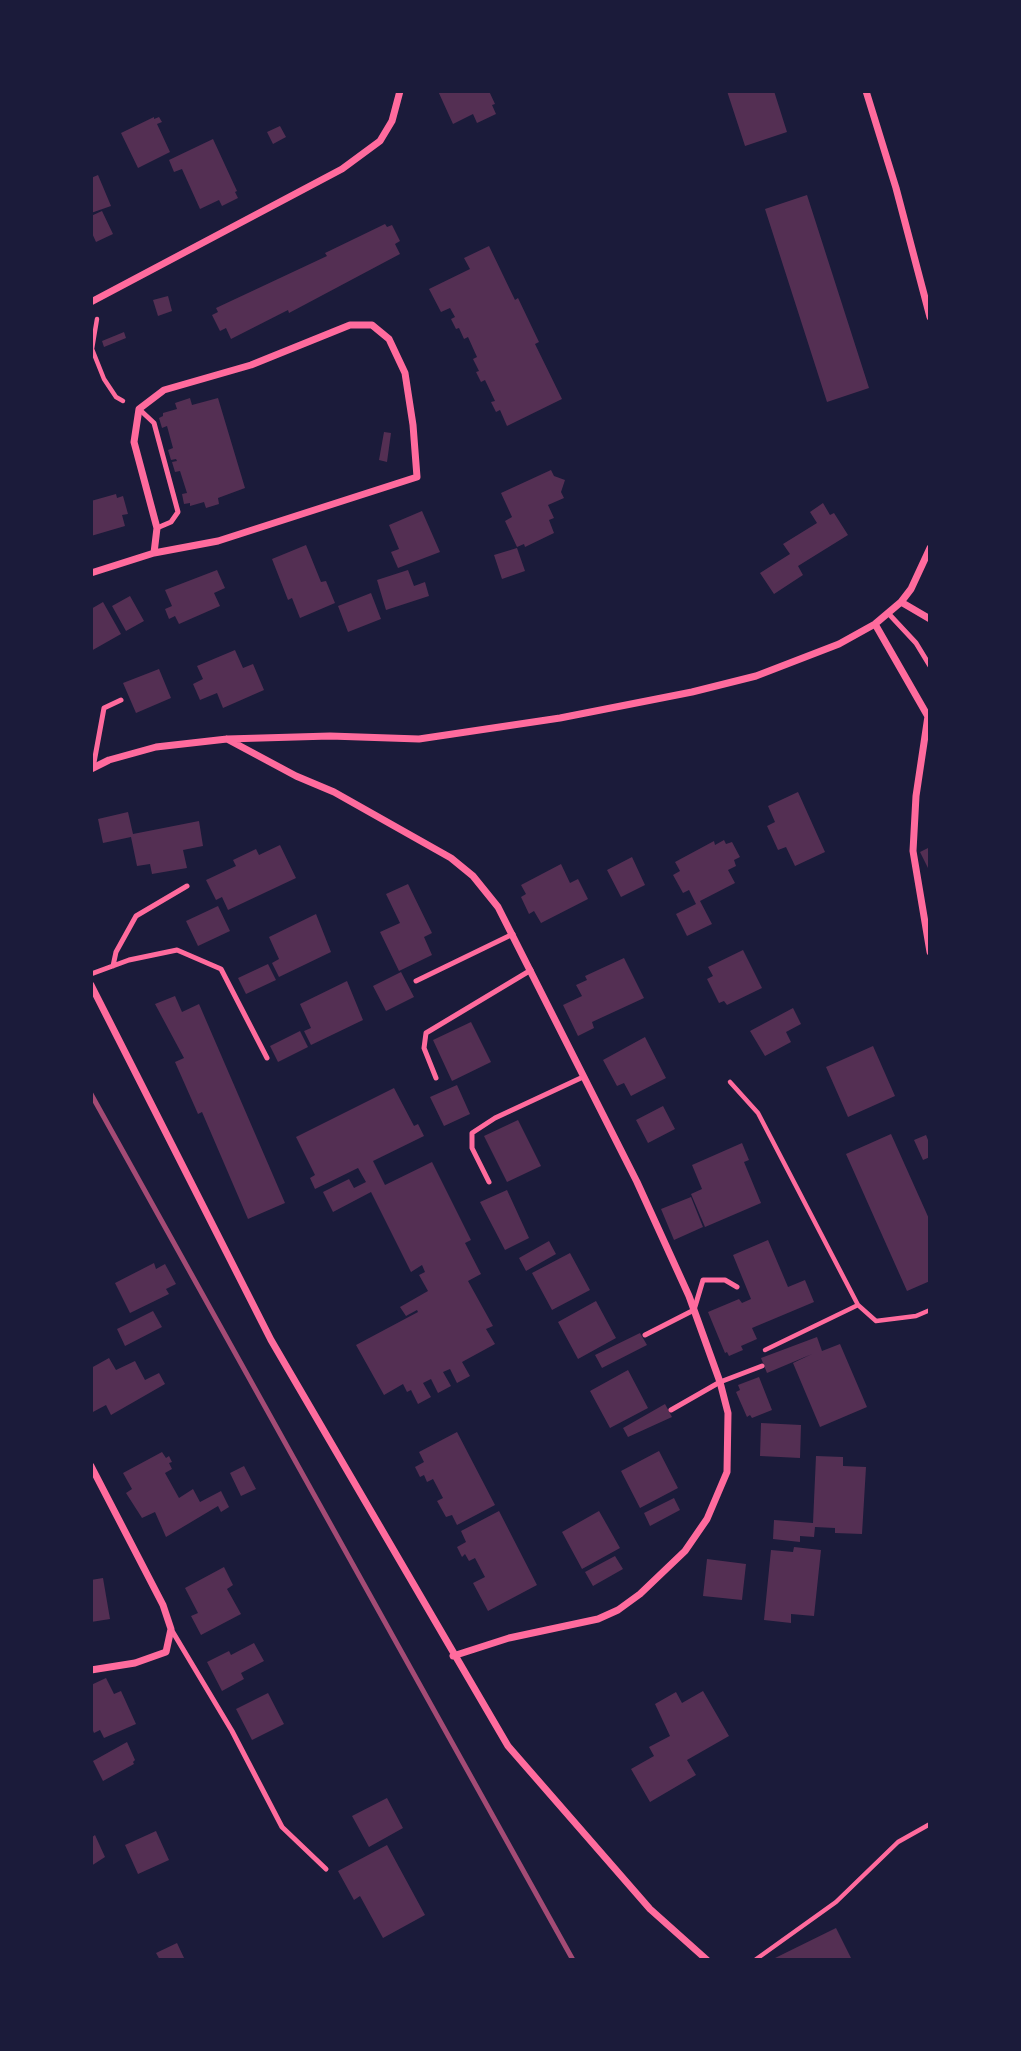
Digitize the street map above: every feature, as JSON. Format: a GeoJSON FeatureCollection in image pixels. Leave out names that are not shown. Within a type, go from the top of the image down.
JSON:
{"type":"FeatureCollection","features":[{"type":"Feature","properties":{"kind":"street"},"geometry":{"type":"LineString","coordinates":[[91,302],[342,169],[380,141],[392,121],[400,91]]}},
{"type":"Feature","properties":{"kind":"street"},"geometry":{"type":"LineString","coordinates":[[866,91],[896,188],[930,317]]}},
{"type":"Feature","properties":{"kind":"street"},"geometry":{"type":"LineString","coordinates":[[91,573],[154,553],[218,541],[417,477],[405,373],[389,339],[372,325],[349,324],[251,365],[164,390],[139,409],[134,442],[158,528],[154,553]]}},
{"type":"Feature","properties":{"kind":"street"},"geometry":{"type":"LineString","coordinates":[[92,768],[109,760],[156,747],[227,739],[330,736],[419,739],[560,718],[692,692],[756,676],[839,644],[875,624],[901,602],[911,589],[930,548]]}},
{"type":"Feature","properties":{"kind":"street"},"geometry":{"type":"LineString","coordinates":[[901,602],[930,619]]}},
{"type":"Feature","properties":{"kind":"street"},"geometry":{"type":"LineString","coordinates":[[875,624],[929,718],[916,796],[913,851],[930,952]]}},
{"type":"Feature","properties":{"kind":"street"},"geometry":{"type":"LineString","coordinates":[[227,739],[296,776],[334,792],[451,858],[481,886],[498,907],[596,1104],[612,1129],[694,1310],[720,1382],[728,1413],[727,1472],[707,1519],[685,1551],[640,1594],[618,1610],[598,1619],[509,1638],[453,1656]]}},
{"type":"Feature","properties":{"kind":"street"},"geometry":{"type":"LineString","coordinates":[[91,985],[271,1340],[453,1656],[508,1746],[650,1909],[707,1960]]}},
{"type":"Feature","properties":{"kind":"street"},"geometry":{"type":"LineString","coordinates":[[91,1466],[163,1605],[171,1629],[166,1652],[135,1663],[91,1670]]}},
{"type":"Feature","properties":{"kind":"lane"},"geometry":{"type":"LineString","coordinates":[[139,409],[154,423],[178,512],[171,522],[158,528]]}},
{"type":"Feature","properties":{"kind":"lane"},"geometry":{"type":"LineString","coordinates":[[888,613],[916,643],[930,666]]}},
{"type":"Feature","properties":{"kind":"lane"},"geometry":{"type":"LineString","coordinates":[[92,768],[104,708],[121,700]]}},
{"type":"Feature","properties":{"kind":"lane"},"geometry":{"type":"LineString","coordinates":[[113,966],[116,951],[136,916],[187,886]]}},
{"type":"Feature","properties":{"kind":"lane"},"geometry":{"type":"LineString","coordinates":[[416,981],[513,934]]}},
{"type":"Feature","properties":{"kind":"lane"},"geometry":{"type":"LineString","coordinates":[[91,974],[177,950],[221,969],[267,1058]]}},
{"type":"Feature","properties":{"kind":"lane"},"geometry":{"type":"LineString","coordinates":[[436,1078],[424,1048],[426,1033],[531,970]]}},
{"type":"Feature","properties":{"kind":"lane"},"geometry":{"type":"LineString","coordinates":[[489,1182],[472,1148],[472,1133],[495,1118],[583,1077]]}},
{"type":"Feature","properties":{"kind":"lane"},"geometry":{"type":"LineString","coordinates":[[645,1335],[694,1310],[703,1280],[725,1280],[737,1287]]}},
{"type":"Feature","properties":{"kind":"lane"},"geometry":{"type":"LineString","coordinates":[[671,1410],[720,1382],[762,1366]]}},
{"type":"Feature","properties":{"kind":"lane"},"geometry":{"type":"LineString","coordinates":[[171,1629],[232,1731],[282,1827],[326,1869]]}},
{"type":"Feature","properties":{"kind":"path"},"geometry":{"type":"LineString","coordinates":[[100,297],[92,349],[104,379],[116,397],[139,409]]}},
{"type":"Feature","properties":{"kind":"path"},"geometry":{"type":"LineString","coordinates":[[730,1082],[758,1113],[858,1306],[876,1321],[916,1316],[930,1310]]}},
{"type":"Feature","properties":{"kind":"path"},"geometry":{"type":"LineString","coordinates":[[764,1350],[858,1306]]}},
{"type":"Feature","properties":{"kind":"path"},"geometry":{"type":"LineString","coordinates":[[755,1960],[836,1902],[898,1842],[930,1824]]}},
{"type":"Feature","properties":{"kind":"building"},"geometry":{"type":"Polygon","coordinates":[[[438,91],[489,91],[496,114],[477,123],[473,114],[453,124],[438,91]]]}},
{"type":"Feature","properties":{"kind":"building"},"geometry":{"type":"Polygon","coordinates":[[[727,91],[774,91],[787,132],[745,146],[727,91]]]}},
{"type":"Feature","properties":{"kind":"building"},"geometry":{"type":"Polygon","coordinates":[[[159,117],[162,122],[157,124],[170,152],[138,168],[121,133],[159,117]]]}},
{"type":"Feature","properties":{"kind":"building"},"geometry":{"type":"Polygon","coordinates":[[[280,126],[286,137],[273,144],[267,132],[280,126]]]}},
{"type":"Feature","properties":{"kind":"building"},"geometry":{"type":"Polygon","coordinates":[[[213,139],[238,198],[222,206],[219,200],[200,209],[182,169],[174,172],[169,160],[213,139]]]}},
{"type":"Feature","properties":{"kind":"building"},"geometry":{"type":"Polygon","coordinates":[[[98,175],[111,206],[91,213],[91,178],[98,175]]]}},
{"type":"Feature","properties":{"kind":"building"},"geometry":{"type":"Polygon","coordinates":[[[807,195],[869,388],[827,402],[765,209],[807,195]]]}},
{"type":"Feature","properties":{"kind":"building"},"geometry":{"type":"Polygon","coordinates":[[[102,211],[113,234],[96,242],[91,231],[91,216],[102,211]]]}},
{"type":"Feature","properties":{"kind":"building"},"geometry":{"type":"Polygon","coordinates":[[[385,224],[387,227],[392,225],[400,241],[395,244],[400,254],[289,313],[288,310],[231,339],[226,328],[220,331],[212,315],[218,312],[216,308],[327,256],[325,253],[385,224]]]}},
{"type":"Feature","properties":{"kind":"building"},"geometry":{"type":"Polygon","coordinates":[[[489,246],[539,342],[535,344],[562,399],[507,426],[500,410],[496,412],[491,402],[495,401],[485,380],[481,382],[476,372],[479,371],[473,359],[477,357],[468,337],[464,339],[459,328],[456,329],[451,319],[455,317],[450,308],[441,312],[429,289],[470,269],[464,258],[489,246]]]}},
{"type":"Feature","properties":{"kind":"building"},"geometry":{"type":"Polygon","coordinates":[[[168,296],[172,311],[158,316],[153,300],[168,296]]]}},
{"type":"Feature","properties":{"kind":"building"},"geometry":{"type":"Polygon","coordinates":[[[124,332],[126,338],[104,347],[102,341],[124,332]]]}},
{"type":"Feature","properties":{"kind":"building"},"geometry":{"type":"Polygon","coordinates":[[[190,398],[192,405],[218,398],[245,488],[218,498],[219,504],[206,508],[204,502],[190,506],[190,503],[184,504],[182,494],[187,493],[180,471],[175,472],[172,462],[177,461],[171,460],[168,450],[173,448],[167,426],[162,428],[159,418],[163,413],[177,409],[175,403],[190,398]]]}},
{"type":"Feature","properties":{"kind":"building"},"geometry":{"type":"Polygon","coordinates":[[[384,432],[391,433],[387,462],[379,460],[384,432]]]}},
{"type":"Feature","properties":{"kind":"building"},"geometry":{"type":"Polygon","coordinates":[[[551,470],[554,476],[565,480],[561,492],[564,498],[548,505],[554,518],[549,520],[554,533],[525,547],[524,544],[517,547],[505,521],[512,517],[501,493],[551,470]]]}},
{"type":"Feature","properties":{"kind":"building"},"geometry":{"type":"Polygon","coordinates":[[[116,494],[117,498],[123,496],[128,514],[122,515],[125,526],[91,536],[91,501],[116,494]]]}},
{"type":"Feature","properties":{"kind":"building"},"geometry":{"type":"Polygon","coordinates":[[[823,503],[830,515],[834,513],[848,535],[798,566],[803,575],[774,594],[760,573],[790,554],[783,544],[817,523],[810,512],[823,503]]]}},
{"type":"Feature","properties":{"kind":"building"},"geometry":{"type":"Polygon","coordinates":[[[422,511],[440,552],[398,568],[391,552],[399,549],[389,525],[422,511]]]}},
{"type":"Feature","properties":{"kind":"building"},"geometry":{"type":"Polygon","coordinates":[[[306,545],[321,582],[326,581],[335,603],[300,618],[292,598],[288,600],[272,559],[306,545]]]}},
{"type":"Feature","properties":{"kind":"building"},"geometry":{"type":"Polygon","coordinates":[[[517,548],[525,571],[502,579],[494,555],[517,548]]]}},
{"type":"Feature","properties":{"kind":"building"},"geometry":{"type":"Polygon","coordinates":[[[217,570],[225,588],[214,593],[220,606],[179,624],[175,616],[169,619],[165,609],[172,606],[165,590],[217,570]]]}},
{"type":"Feature","properties":{"kind":"building"},"geometry":{"type":"Polygon","coordinates":[[[408,570],[414,586],[425,582],[429,596],[386,610],[377,580],[408,570]]]}},
{"type":"Feature","properties":{"kind":"building"},"geometry":{"type":"Polygon","coordinates":[[[371,593],[381,619],[348,632],[338,606],[371,593]]]}},
{"type":"Feature","properties":{"kind":"building"},"geometry":{"type":"Polygon","coordinates":[[[130,596],[144,621],[126,631],[112,606],[130,596]]]}},
{"type":"Feature","properties":{"kind":"building"},"geometry":{"type":"Polygon","coordinates":[[[103,602],[121,634],[91,651],[91,609],[103,602]]]}},
{"type":"Feature","properties":{"kind":"building"},"geometry":{"type":"Polygon","coordinates":[[[235,650],[243,668],[253,664],[264,690],[223,708],[217,693],[200,700],[193,684],[203,679],[197,666],[235,650]]]}},
{"type":"Feature","properties":{"kind":"building"},"geometry":{"type":"Polygon","coordinates":[[[159,669],[171,698],[136,713],[123,683],[159,669]]]}},
{"type":"Feature","properties":{"kind":"building"},"geometry":{"type":"Polygon","coordinates":[[[798,792],[825,852],[795,866],[786,847],[778,850],[767,826],[775,822],[768,806],[798,792]]]}},
{"type":"Feature","properties":{"kind":"building"},"geometry":{"type":"Polygon","coordinates":[[[128,812],[133,834],[199,821],[203,846],[183,850],[187,868],[152,874],[150,864],[137,866],[131,837],[103,843],[98,819],[128,812]]]}},
{"type":"Feature","properties":{"kind":"building"},"geometry":{"type":"Polygon","coordinates":[[[724,840],[726,844],[732,842],[740,857],[734,860],[736,866],[728,870],[735,883],[700,901],[712,924],[687,936],[676,914],[696,904],[689,890],[683,893],[673,875],[680,871],[675,862],[714,841],[715,845],[724,840]]]}},
{"type":"Feature","properties":{"kind":"building"},"geometry":{"type":"Polygon","coordinates":[[[280,845],[296,878],[228,910],[222,897],[216,900],[206,880],[236,866],[233,860],[256,849],[259,855],[280,845]]]}},
{"type":"Feature","properties":{"kind":"building"},"geometry":{"type":"Polygon","coordinates":[[[930,847],[930,872],[920,852],[930,847]]]}},
{"type":"Feature","properties":{"kind":"building"},"geometry":{"type":"Polygon","coordinates":[[[632,857],[645,885],[621,897],[607,870],[632,857]]]}},
{"type":"Feature","properties":{"kind":"building"},"geometry":{"type":"Polygon","coordinates":[[[561,864],[570,883],[578,879],[588,899],[541,923],[534,911],[529,914],[521,897],[526,894],[521,885],[561,864]]]}},
{"type":"Feature","properties":{"kind":"building"},"geometry":{"type":"Polygon","coordinates":[[[408,884],[432,933],[424,937],[432,955],[399,971],[380,932],[400,923],[386,894],[408,884]]]}},
{"type":"Feature","properties":{"kind":"building"},"geometry":{"type":"Polygon","coordinates":[[[218,906],[230,931],[198,946],[186,921],[218,906]]]}},
{"type":"Feature","properties":{"kind":"building"},"geometry":{"type":"Polygon","coordinates":[[[316,914],[331,952],[279,977],[272,963],[279,959],[269,937],[316,914]]]}},
{"type":"Feature","properties":{"kind":"building"},"geometry":{"type":"Polygon","coordinates":[[[743,950],[762,988],[727,1005],[724,1001],[719,1003],[707,979],[713,976],[708,967],[743,950]]]}},
{"type":"Feature","properties":{"kind":"building"},"geometry":{"type":"Polygon","coordinates":[[[624,958],[644,998],[592,1022],[594,1028],[578,1036],[563,1005],[582,996],[576,985],[587,980],[585,976],[624,958]]]}},
{"type":"Feature","properties":{"kind":"building"},"geometry":{"type":"Polygon","coordinates":[[[268,964],[276,980],[246,994],[238,978],[268,964]]]}},
{"type":"Feature","properties":{"kind":"building"},"geometry":{"type":"Polygon","coordinates":[[[401,972],[414,997],[386,1011],[373,986],[401,972]]]}},
{"type":"Feature","properties":{"kind":"building"},"geometry":{"type":"Polygon","coordinates":[[[347,981],[363,1020],[311,1045],[304,1031],[311,1028],[300,1004],[347,981]]]}},
{"type":"Feature","properties":{"kind":"building"},"geometry":{"type":"Polygon","coordinates":[[[175,996],[182,1012],[199,1004],[285,1203],[248,1219],[202,1112],[198,1114],[175,1062],[184,1058],[155,1004],[175,996]]]}},
{"type":"Feature","properties":{"kind":"building"},"geometry":{"type":"Polygon","coordinates":[[[793,1008],[801,1024],[786,1032],[791,1042],[765,1056],[750,1031],[793,1008]]]}},
{"type":"Feature","properties":{"kind":"building"},"geometry":{"type":"Polygon","coordinates":[[[471,1022],[491,1062],[452,1081],[433,1040],[471,1022]]]}},
{"type":"Feature","properties":{"kind":"building"},"geometry":{"type":"Polygon","coordinates":[[[300,1031],[308,1047],[278,1062],[270,1046],[300,1031]]]}},
{"type":"Feature","properties":{"kind":"building"},"geometry":{"type":"Polygon","coordinates":[[[645,1037],[666,1078],[631,1096],[624,1083],[617,1086],[603,1060],[645,1037]]]}},
{"type":"Feature","properties":{"kind":"building"},"geometry":{"type":"Polygon","coordinates":[[[873,1046],[895,1096],[848,1117],[826,1067],[873,1046]]]}},
{"type":"Feature","properties":{"kind":"building"},"geometry":{"type":"Polygon","coordinates":[[[457,1085],[470,1114],[444,1126],[430,1097],[457,1085]]]}},
{"type":"Feature","properties":{"kind":"building"},"geometry":{"type":"Polygon","coordinates":[[[394,1088],[414,1126],[418,1124],[424,1136],[373,1161],[385,1185],[432,1162],[471,1240],[465,1243],[481,1274],[468,1281],[493,1326],[486,1329],[495,1344],[462,1362],[470,1376],[457,1383],[450,1369],[443,1372],[451,1386],[438,1393],[431,1379],[423,1383],[431,1397],[418,1404],[411,1390],[407,1392],[403,1384],[384,1395],[356,1345],[418,1312],[417,1310],[406,1316],[400,1307],[428,1291],[419,1275],[425,1272],[422,1265],[411,1272],[371,1192],[333,1212],[323,1192],[349,1179],[354,1188],[366,1182],[358,1168],[315,1189],[310,1178],[315,1175],[296,1137],[394,1088]]]}},
{"type":"Feature","properties":{"kind":"building"},"geometry":{"type":"Polygon","coordinates":[[[663,1106],[675,1129],[648,1143],[636,1120],[663,1106]]]}},
{"type":"Feature","properties":{"kind":"building"},"geometry":{"type":"Polygon","coordinates":[[[518,1120],[541,1166],[507,1182],[484,1136],[518,1120]]]}},
{"type":"Feature","properties":{"kind":"building"},"geometry":{"type":"Polygon","coordinates":[[[891,1134],[930,1221],[930,1281],[907,1291],[846,1154],[891,1134]]]}},
{"type":"Feature","properties":{"kind":"building"},"geometry":{"type":"Polygon","coordinates":[[[926,1135],[930,1145],[930,1157],[923,1160],[914,1140],[926,1135]]]}},
{"type":"Feature","properties":{"kind":"building"},"geometry":{"type":"Polygon","coordinates":[[[742,1143],[749,1160],[744,1162],[761,1203],[705,1227],[691,1194],[702,1189],[692,1165],[742,1143]]]}},
{"type":"Feature","properties":{"kind":"building"},"geometry":{"type":"Polygon","coordinates":[[[507,1190],[529,1238],[505,1250],[480,1202],[507,1190]]]}},
{"type":"Feature","properties":{"kind":"building"},"geometry":{"type":"Polygon","coordinates":[[[691,1197],[703,1227],[674,1240],[661,1209],[691,1197]]]}},
{"type":"Feature","properties":{"kind":"building"},"geometry":{"type":"Polygon","coordinates":[[[768,1240],[788,1287],[805,1280],[814,1302],[752,1328],[757,1339],[741,1346],[743,1350],[729,1356],[725,1353],[708,1312],[739,1299],[742,1303],[751,1299],[733,1255],[768,1240]]]}},
{"type":"Feature","properties":{"kind":"building"},"geometry":{"type":"Polygon","coordinates":[[[549,1241],[556,1254],[526,1271],[519,1258],[549,1241]]]}},
{"type":"Feature","properties":{"kind":"building"},"geometry":{"type":"Polygon","coordinates":[[[570,1253],[590,1290],[552,1310],[532,1273],[570,1253]]]}},
{"type":"Feature","properties":{"kind":"building"},"geometry":{"type":"Polygon","coordinates":[[[154,1263],[156,1269],[165,1264],[176,1284],[166,1289],[169,1294],[130,1313],[115,1283],[154,1263]]]}},
{"type":"Feature","properties":{"kind":"building"},"geometry":{"type":"Polygon","coordinates":[[[596,1301],[616,1338],[578,1359],[558,1322],[596,1301]]]}},
{"type":"Feature","properties":{"kind":"building"},"geometry":{"type":"Polygon","coordinates":[[[153,1311],[162,1327],[125,1346],[117,1329],[153,1311]]]}},
{"type":"Feature","properties":{"kind":"building"},"geometry":{"type":"Polygon","coordinates":[[[640,1333],[647,1345],[602,1368],[595,1355],[640,1333]]]}},
{"type":"Feature","properties":{"kind":"building"},"geometry":{"type":"Polygon","coordinates":[[[817,1337],[822,1351],[840,1344],[867,1407],[820,1427],[793,1363],[812,1354],[767,1373],[761,1358],[817,1337]]]}},
{"type":"Feature","properties":{"kind":"building"},"geometry":{"type":"Polygon","coordinates":[[[109,1358],[116,1370],[135,1361],[145,1380],[159,1373],[165,1384],[111,1415],[106,1405],[91,1413],[91,1368],[109,1358]]]}},
{"type":"Feature","properties":{"kind":"building"},"geometry":{"type":"Polygon","coordinates":[[[628,1370],[648,1408],[610,1428],[590,1391],[628,1370]]]}},
{"type":"Feature","properties":{"kind":"building"},"geometry":{"type":"Polygon","coordinates":[[[759,1377],[772,1410],[752,1418],[750,1415],[747,1417],[736,1392],[740,1390],[738,1385],[759,1377]]]}},
{"type":"Feature","properties":{"kind":"building"},"geometry":{"type":"Polygon","coordinates":[[[665,1404],[672,1417],[628,1437],[623,1428],[665,1404]]]}},
{"type":"Feature","properties":{"kind":"building"},"geometry":{"type":"Polygon","coordinates":[[[761,1423],[801,1425],[800,1458],[760,1456],[761,1423]]]}},
{"type":"Feature","properties":{"kind":"building"},"geometry":{"type":"Polygon","coordinates":[[[457,1432],[495,1505],[457,1525],[452,1515],[446,1517],[437,1501],[443,1498],[433,1479],[427,1482],[424,1475],[420,1477],[415,1467],[424,1462],[419,1452],[457,1432]]]}},
{"type":"Feature","properties":{"kind":"building"},"geometry":{"type":"Polygon","coordinates":[[[659,1451],[678,1488],[640,1508],[621,1471],[659,1451]]]}},
{"type":"Feature","properties":{"kind":"building"},"geometry":{"type":"Polygon","coordinates":[[[162,1452],[166,1458],[169,1456],[172,1462],[169,1463],[172,1469],[165,1473],[179,1498],[193,1489],[200,1502],[221,1491],[229,1507],[221,1512],[218,1506],[166,1537],[155,1512],[142,1518],[126,1493],[132,1489],[123,1473],[162,1452]]]}},
{"type":"Feature","properties":{"kind":"building"},"geometry":{"type":"Polygon","coordinates":[[[816,1456],[843,1457],[843,1466],[866,1467],[862,1534],[835,1533],[835,1528],[815,1527],[814,1537],[800,1536],[800,1542],[773,1539],[774,1520],[813,1523],[816,1456]]]}},
{"type":"Feature","properties":{"kind":"building"},"geometry":{"type":"Polygon","coordinates":[[[244,1466],[256,1489],[241,1496],[230,1473],[244,1466]]]}},
{"type":"Feature","properties":{"kind":"building"},"geometry":{"type":"Polygon","coordinates":[[[674,1498],[680,1510],[650,1526],[644,1513],[674,1498]]]}},
{"type":"Feature","properties":{"kind":"building"},"geometry":{"type":"Polygon","coordinates":[[[499,1511],[537,1585],[488,1611],[473,1583],[485,1577],[475,1558],[469,1561],[465,1554],[462,1557],[457,1547],[466,1542],[461,1531],[499,1511]]]}},
{"type":"Feature","properties":{"kind":"building"},"geometry":{"type":"Polygon","coordinates":[[[599,1511],[620,1548],[582,1569],[562,1532],[599,1511]]]}},
{"type":"Feature","properties":{"kind":"building"},"geometry":{"type":"Polygon","coordinates":[[[794,1547],[821,1550],[814,1616],[791,1614],[791,1623],[764,1620],[771,1550],[793,1552],[794,1547]]]}},
{"type":"Feature","properties":{"kind":"building"},"geometry":{"type":"Polygon","coordinates":[[[615,1556],[623,1569],[593,1586],[585,1572],[615,1556]]]}},
{"type":"Feature","properties":{"kind":"building"},"geometry":{"type":"Polygon","coordinates":[[[707,1559],[746,1564],[742,1600],[703,1596],[707,1559]]]}},
{"type":"Feature","properties":{"kind":"building"},"geometry":{"type":"Polygon","coordinates":[[[224,1567],[233,1585],[227,1589],[241,1614],[201,1635],[191,1616],[198,1613],[185,1588],[224,1567]]]}},
{"type":"Feature","properties":{"kind":"building"},"geometry":{"type":"Polygon","coordinates":[[[103,1578],[110,1619],[91,1622],[91,1580],[103,1578]]]}},
{"type":"Feature","properties":{"kind":"building"},"geometry":{"type":"Polygon","coordinates":[[[254,1643],[264,1661],[241,1673],[244,1679],[222,1691],[207,1662],[229,1651],[231,1655],[254,1643]]]}},
{"type":"Feature","properties":{"kind":"building"},"geometry":{"type":"Polygon","coordinates":[[[106,1678],[114,1694],[121,1691],[136,1724],[104,1738],[100,1730],[94,1733],[91,1726],[91,1685],[106,1678]]]}},
{"type":"Feature","properties":{"kind":"building"},"geometry":{"type":"Polygon","coordinates":[[[703,1691],[729,1736],[687,1760],[696,1775],[650,1802],[631,1769],[654,1756],[649,1747],[670,1736],[655,1704],[676,1692],[682,1703],[703,1691]]]}},
{"type":"Feature","properties":{"kind":"building"},"geometry":{"type":"Polygon","coordinates":[[[268,1693],[284,1724],[252,1740],[236,1709],[268,1693]]]}},
{"type":"Feature","properties":{"kind":"building"},"geometry":{"type":"Polygon","coordinates":[[[127,1742],[135,1760],[134,1764],[103,1781],[93,1761],[127,1742]]]}},
{"type":"Feature","properties":{"kind":"building"},"geometry":{"type":"Polygon","coordinates":[[[387,1798],[403,1828],[369,1847],[352,1816],[387,1798]]]}},
{"type":"Feature","properties":{"kind":"building"},"geometry":{"type":"Polygon","coordinates":[[[156,1831],[169,1860],[138,1874],[125,1845],[156,1831]]]}},
{"type":"Feature","properties":{"kind":"building"},"geometry":{"type":"Polygon","coordinates":[[[95,1835],[105,1857],[91,1866],[91,1838],[95,1835]]]}},
{"type":"Feature","properties":{"kind":"building"},"geometry":{"type":"Polygon","coordinates":[[[387,1845],[425,1915],[383,1938],[360,1896],[354,1900],[338,1871],[387,1845]]]}},
{"type":"Feature","properties":{"kind":"building"},"geometry":{"type":"Polygon","coordinates":[[[836,1928],[852,1960],[771,1960],[836,1928]]]}},
{"type":"Feature","properties":{"kind":"building"},"geometry":{"type":"Polygon","coordinates":[[[177,1943],[185,1960],[160,1960],[156,1953],[177,1943]]]}},
{"type":"Feature","properties":{"kind":"railway"},"geometry":{"type":"LineString","coordinates":[[91,1094],[573,1960]]}}]}
